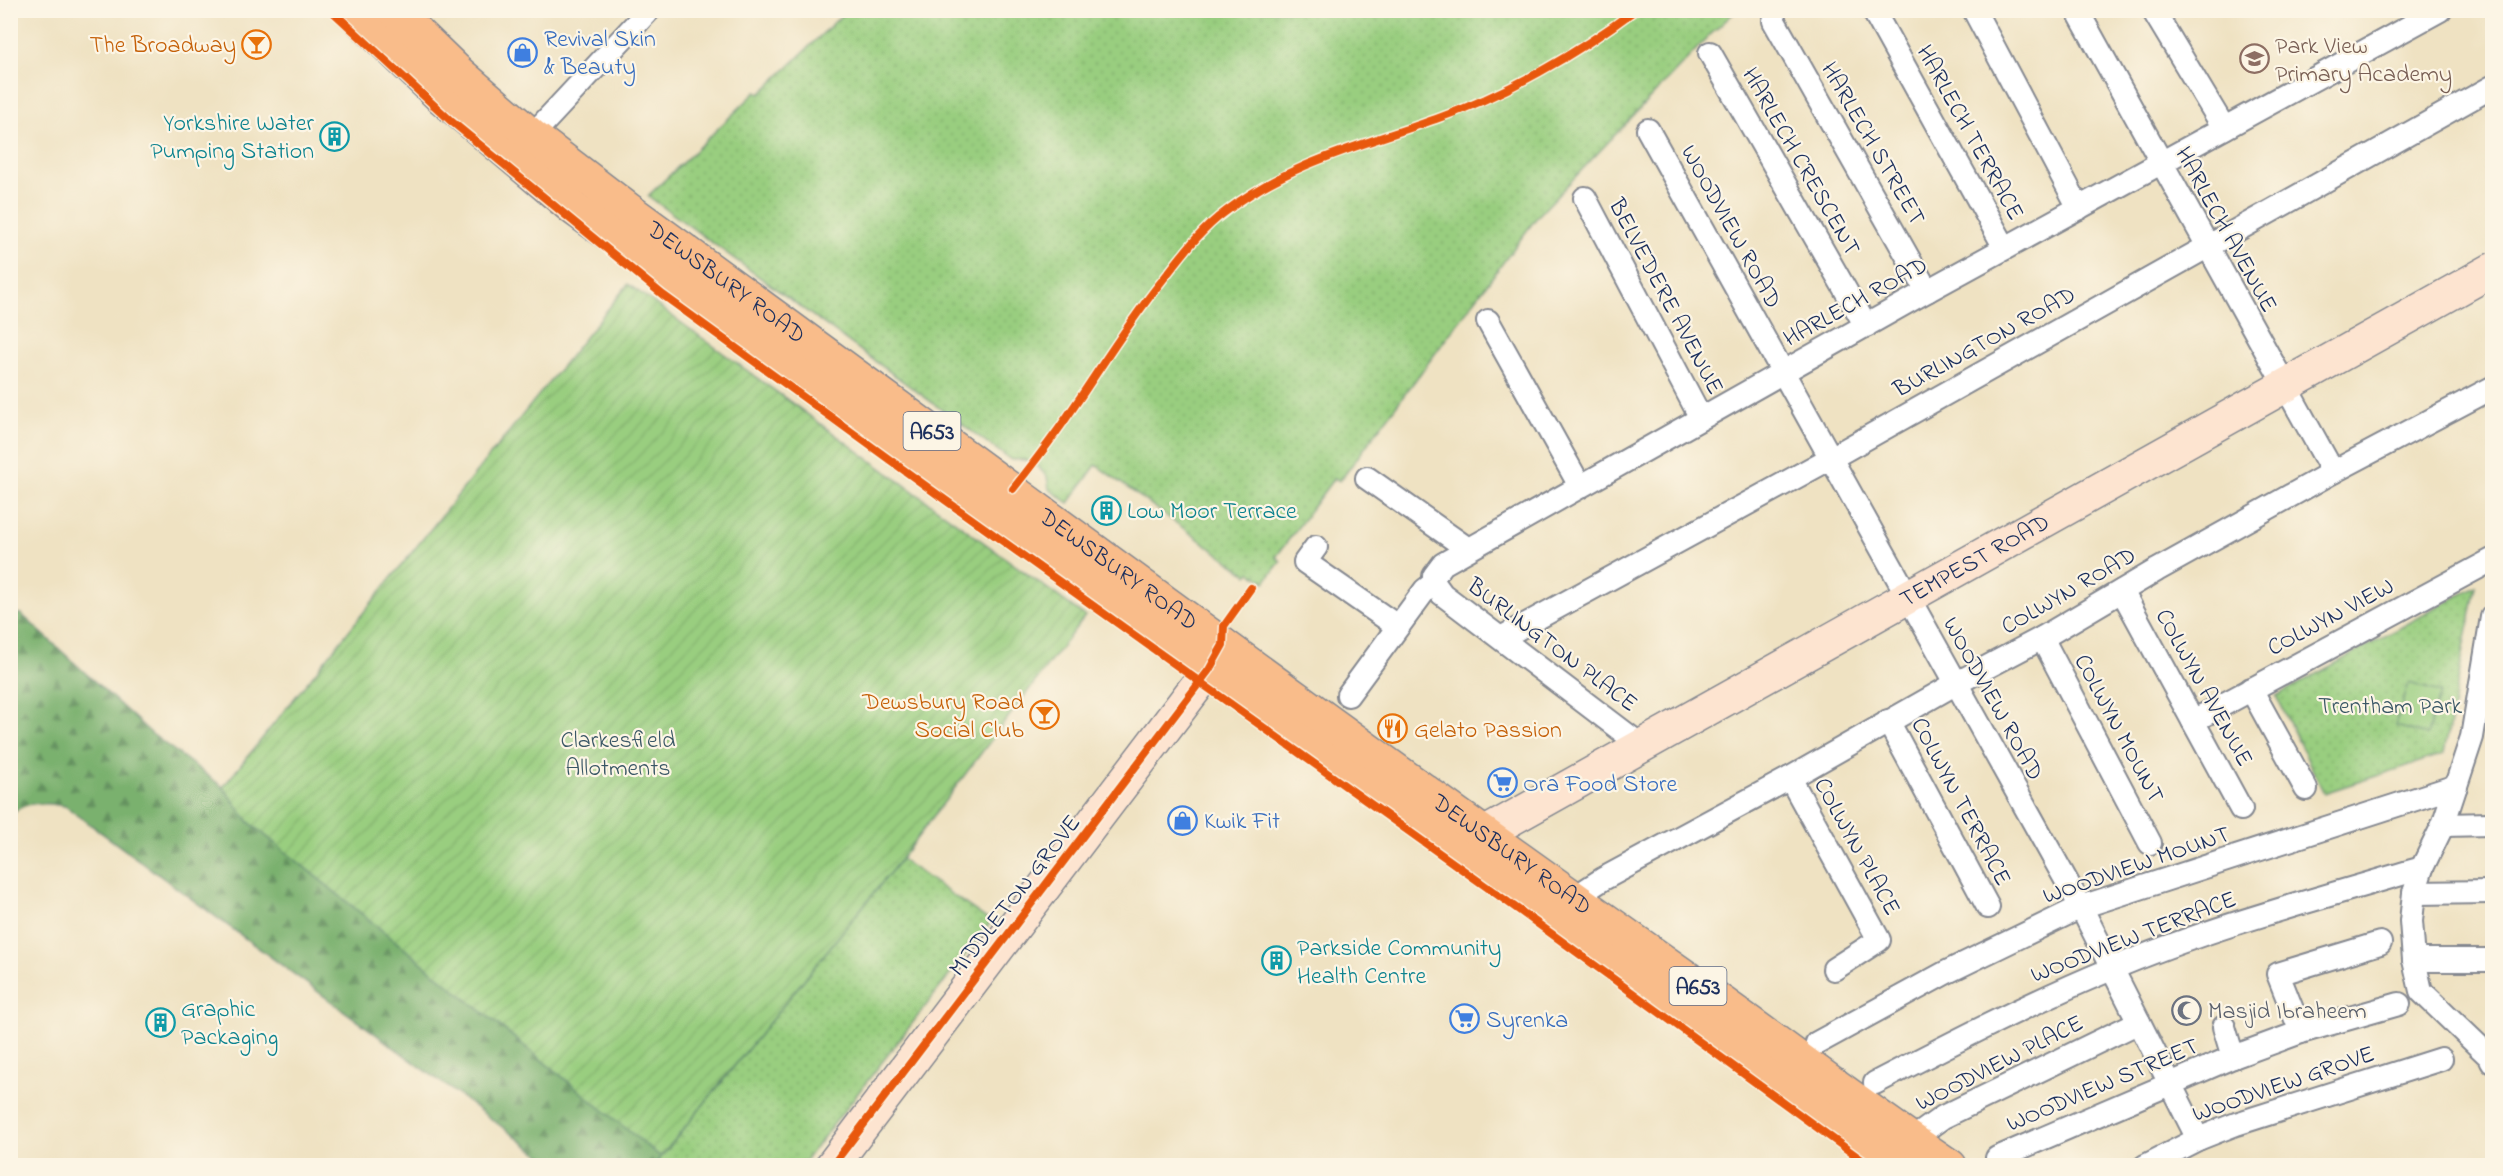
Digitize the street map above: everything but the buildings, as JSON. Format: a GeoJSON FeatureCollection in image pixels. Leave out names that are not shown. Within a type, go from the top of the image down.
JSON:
{"type":"FeatureCollection","features":[{"type":"Feature","properties":{"kind":"main road","name":"DEWSBURY ROAD"},"geometry":{"type":"LineString","coordinates":[[350,10],[440,96],[629,210],[899,427]]}},
{"type":"Feature","properties":{"kind":"main road","name":"DEWSBURY ROAD"},"geometry":{"type":"LineString","coordinates":[[394,10],[459,73],[573,208],[899,427],[1041,528],[1470,842],[1754,1043],[1901,1156],[1950,1166]]}},
{"type":"Feature","properties":{"kind":"main road"},"geometry":{"type":"LineString","coordinates":[[626,245],[629,210]]}},
{"type":"Feature","properties":{"kind":"street"},"geometry":{"type":"LineString","coordinates":[[521,146],[649,10]]}},
{"type":"Feature","properties":{"kind":"street","name":"HARLECH TERRACE"},"geometry":{"type":"LineString","coordinates":[[1873,10],[2005,248]]}},
{"type":"Feature","properties":{"kind":"street"},"geometry":{"type":"LineString","coordinates":[[1974,10],[2079,208]]}},
{"type":"Feature","properties":{"kind":"street","name":"HARLECH AVENUE"},"geometry":{"type":"LineString","coordinates":[[2077,10],[2159,163],[2333,472]]}},
{"type":"Feature","properties":{"kind":"street"},"geometry":{"type":"LineString","coordinates":[[2154,10],[2224,128]]}},
{"type":"Feature","properties":{"kind":"street","name":"HARLECH ROAD"},"geometry":{"type":"LineString","coordinates":[[1348,695],[1397,626],[1425,590],[1434,583],[1434,576],[1443,564],[1927,291],[2440,10]]}},
{"type":"Feature","properties":{"kind":"street","name":"HARLECH STREET"},"geometry":{"type":"LineString","coordinates":[[1774,21],[1927,291]]}},
{"type":"Feature","properties":{"kind":"street","name":"HARLECH CRESCENT"},"geometry":{"type":"LineString","coordinates":[[1710,53],[1866,326]]}},
{"type":"Feature","properties":{"kind":"street","name":"BURLINGTON ROAD"},"geometry":{"type":"LineString","coordinates":[[1501,639],[1832,458],[2206,246],[2493,87]]}},
{"type":"Feature","properties":{"kind":"street","name":"WOODVIEW ROAD"},"geometry":{"type":"LineString","coordinates":[[1648,130],[2081,907],[2198,1139]]}},
{"type":"Feature","properties":{"kind":"street","name":"BELVEDERE AVENUE"},"geometry":{"type":"LineString","coordinates":[[1585,198],[1701,418]]}},
{"type":"Feature","properties":{"kind":"street","name":"TEMPEST ROAD"},"geometry":{"type":"LineString","coordinates":[[1470,842],[2285,386],[2491,274]]}},
{"type":"Feature","properties":{"kind":"street"},"geometry":{"type":"LineString","coordinates":[[1488,321],[1580,486]]}},
{"type":"Feature","properties":{"kind":"street","name":"COLWYN ROAD"},"geometry":{"type":"LineString","coordinates":[[1561,906],[1603,879],[2042,638],[2333,472],[2493,388]]}},
{"type":"Feature","properties":{"kind":"street"},"geometry":{"type":"LineString","coordinates":[[1367,478],[1468,549]]}},
{"type":"Feature","properties":{"kind":"street"},"geometry":{"type":"LineString","coordinates":[[1316,547],[1305,562],[1397,626]]}},
{"type":"Feature","properties":{"kind":"street","name":"COLWYN VIEW"},"geometry":{"type":"LineString","coordinates":[[2193,722],[2493,560]]}},
{"type":"Feature","properties":{"kind":"street","name":"BURLINGTON PLACE"},"geometry":{"type":"LineString","coordinates":[[1434,583],[1442,594],[1642,746]]}},
{"type":"Feature","properties":{"kind":"street","name":"COLWYN AVENUE"},"geometry":{"type":"LineString","coordinates":[[2122,591],[2241,809]]}},
{"type":"Feature","properties":{"kind":"street"},"geometry":{"type":"LineString","coordinates":[[2491,627],[2482,737],[2456,786],[2443,825],[2422,868],[2414,893],[2411,921],[2414,960],[2421,991],[2492,1058]]}},
{"type":"Feature","properties":{"kind":"street","name":"COLWYN MOUNT"},"geometry":{"type":"LineString","coordinates":[[2042,638],[2150,843]]}},
{"type":"Feature","properties":{"kind":"street","name":"MIDDLETON GROVE"},"geometry":{"type":"LineString","coordinates":[[832,1166],[1107,806],[1216,657]]}},
{"type":"Feature","properties":{"kind":"street"},"geometry":{"type":"LineString","coordinates":[[2251,689],[2306,789]]}},
{"type":"Feature","properties":{"kind":"street","name":"COLWYN TERRACE"},"geometry":{"type":"LineString","coordinates":[[1888,722],[1988,907]]}},
{"type":"Feature","properties":{"kind":"street","name":"COLWYN PLACE"},"geometry":{"type":"LineString","coordinates":[[1790,778],[1879,940],[1833,969]]}},
{"type":"Feature","properties":{"kind":"street","name":"WOODVIEW MOUNT"},"geometry":{"type":"LineString","coordinates":[[1817,1043],[1945,973],[2081,907],[2456,786]]}},
{"type":"Feature","properties":{"kind":"street"},"geometry":{"type":"LineString","coordinates":[[2443,825],[2493,824]]}},
{"type":"Feature","properties":{"kind":"street","name":"WOODVIEW TERRACE"},"geometry":{"type":"LineString","coordinates":[[1875,1083],[1990,1023],[2111,969],[2230,925],[2422,868]]}},
{"type":"Feature","properties":{"kind":"street"},"geometry":{"type":"LineString","coordinates":[[2414,893],[2493,892]]}},
{"type":"Feature","properties":{"kind":"street"},"geometry":{"type":"LineString","coordinates":[[2301,1032],[2278,974],[2380,943]]}},
{"type":"Feature","properties":{"kind":"street"},"geometry":{"type":"LineString","coordinates":[[2414,960],[2493,960]]}},
{"type":"Feature","properties":{"kind":"street","name":"WOODVIEW STREET"},"geometry":{"type":"LineString","coordinates":[[1997,1158],[2233,1057],[2301,1032],[2399,1004]]}},
{"type":"Feature","properties":{"kind":"street","name":"WOODVIEW PLACE"},"geometry":{"type":"LineString","coordinates":[[1901,1156],[1943,1117],[2139,1022]]}},
{"type":"Feature","properties":{"kind":"street"},"geometry":{"type":"LineString","coordinates":[[2224,1027],[2233,1057]]}},
{"type":"Feature","properties":{"kind":"street","name":"WOODVIEW GROVE"},"geometry":{"type":"LineString","coordinates":[[2145,1166],[2198,1139],[2236,1124],[2441,1059]]}},
{"type":"Feature","properties":{"kind":"green space"},"geometry":{"type":"Polygon","coordinates":[[[846,11],[1736,11],[1710,35],[1537,217],[1340,481],[1334,478],[1276,557],[1281,561],[1265,582],[1250,572],[1248,575],[1096,465],[1069,503],[1049,489],[1047,476],[1035,465],[1023,460],[1011,460],[648,196],[756,92],[760,94],[846,11]]]}},
{"type":"Feature","properties":{"kind":"green space","name":"Clarkesfield Allotments"},"geometry":{"type":"Polygon","coordinates":[[[628,284],[1085,616],[901,859],[661,1157],[249,822],[223,787],[628,284]]]}},
{"type":"Feature","properties":{"kind":"green space","name":"Trentham Park"},"geometry":{"type":"Polygon","coordinates":[[[2476,586],[2444,754],[2324,793],[2276,696],[2476,586]]]}},
{"type":"Feature","properties":{"kind":"green space"},"geometry":{"type":"Polygon","coordinates":[[[11,613],[21,614],[152,734],[223,787],[249,822],[661,1157],[654,1165],[554,1165],[65,806],[44,804],[23,806],[11,814],[11,613]]]}},
{"type":"Feature","properties":{"kind":"green space"},"geometry":{"type":"Polygon","coordinates":[[[2409,683],[2440,692],[2427,735],[2396,726],[2409,683]]]}},
{"type":"Feature","properties":{"kind":"green space"},"geometry":{"type":"Polygon","coordinates":[[[901,859],[991,922],[802,1165],[654,1166],[901,859]]]}},
{"type":"Feature","properties":{"kind":"cycle path"},"geometry":{"type":"LineString","coordinates":[[331,10],[451,121],[663,295],[941,497],[1519,910],[1870,1166]]}},
{"type":"Feature","properties":{"kind":"cycle path"},"geometry":{"type":"LineString","coordinates":[[1013,489],[1060,427],[1147,299],[1207,227],[1225,212],[1274,180],[1300,168],[1436,119],[1514,86],[1589,42],[1635,10]]}},
{"type":"Feature","properties":{"kind":"cycle path"},"geometry":{"type":"LineString","coordinates":[[832,1166],[1209,670],[1223,645],[1224,626],[1251,588]]}},
{"type":"Feature","properties":{"kind":"place","name":"The Broadway"},"geometry":{"type":"Point","coordinates":[257,44]}},
{"type":"Feature","properties":{"kind":"place","name":"Revival Skin & Beauty"},"geometry":{"type":"Point","coordinates":[523,52]}},
{"type":"Feature","properties":{"kind":"place","name":"Park View Primary Academy"},"geometry":{"type":"Point","coordinates":[2254,59]}},
{"type":"Feature","properties":{"kind":"place","name":"Yorkshire Water Pumping Station"},"geometry":{"type":"Point","coordinates":[335,136]}},
{"type":"Feature","properties":{"kind":"place","name":"Low Moor Terrace"},"geometry":{"type":"Point","coordinates":[1106,510]}},
{"type":"Feature","properties":{"kind":"place","name":"Dewsbury Road Social Club"},"geometry":{"type":"Point","coordinates":[1045,715]}},
{"type":"Feature","properties":{"kind":"place","name":"Gelato Passion"},"geometry":{"type":"Point","coordinates":[1393,729]}},
{"type":"Feature","properties":{"kind":"place","name":"Ora Food Store"},"geometry":{"type":"Point","coordinates":[1502,783]}},
{"type":"Feature","properties":{"kind":"place","name":"Kwik Fit"},"geometry":{"type":"Point","coordinates":[1183,820]}},
{"type":"Feature","properties":{"kind":"place","name":"Parkside Community Health Centre"},"geometry":{"type":"Point","coordinates":[1276,961]}},
{"type":"Feature","properties":{"kind":"place","name":"Masjid Ibraheem"},"geometry":{"type":"Point","coordinates":[2187,1010]}},
{"type":"Feature","properties":{"kind":"place","name":"Syrenka"},"geometry":{"type":"Point","coordinates":[1465,1019]}},
{"type":"Feature","properties":{"kind":"place","name":"Graphic Packaging"},"geometry":{"type":"Point","coordinates":[160,1022]}}]}
